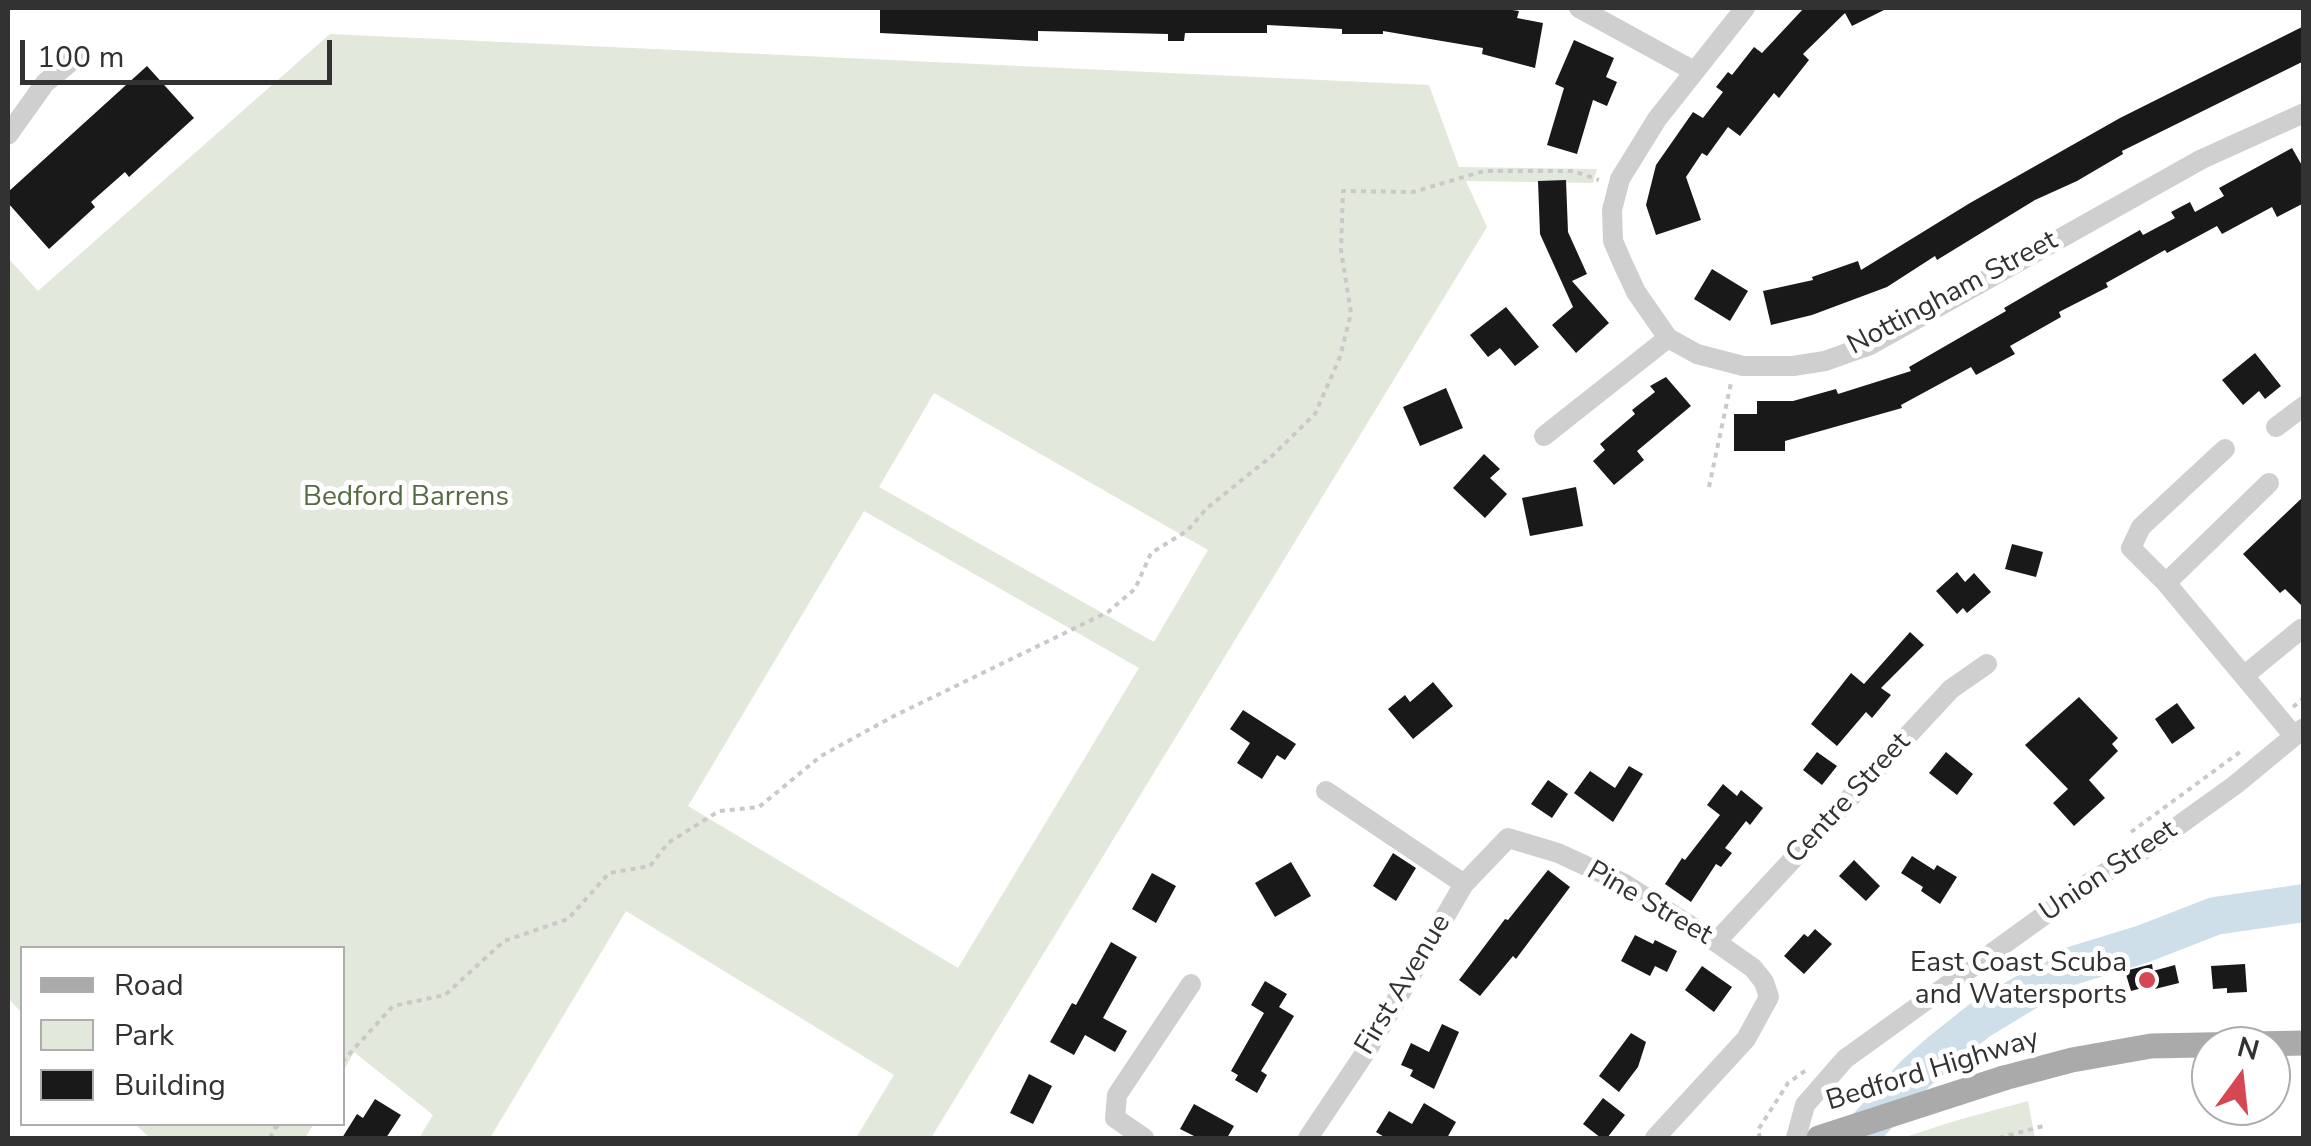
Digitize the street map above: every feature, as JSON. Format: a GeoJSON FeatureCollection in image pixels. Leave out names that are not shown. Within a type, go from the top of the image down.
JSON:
{"type":"FeatureCollection","features":[{"type":"Feature","properties":{"kind":"main road","name":"Bedford Highway"},"geometry":{"type":"LineString","coordinates":[[1818,1138],[2072,1060],[2151,1046],[2304,1043]]}},
{"type":"Feature","properties":{"kind":"street"},"geometry":{"type":"LineString","coordinates":[[1578,8],[1694,71]]}},
{"type":"Feature","properties":{"kind":"street"},"geometry":{"type":"LineString","coordinates":[[1544,436],[1668,338],[1636,292],[1613,240],[1612,210],[1618,187],[1657,120],[1745,8]]}},
{"type":"Feature","properties":{"kind":"street"},"geometry":{"type":"LineString","coordinates":[[8,135],[45,83],[74,59]]}},
{"type":"Feature","properties":{"kind":"street","name":"Nottingham Street"},"geometry":{"type":"LineString","coordinates":[[1668,338],[1697,354],[1735,364],[1792,366],[1825,361],[1870,345],[2202,159],[2304,112]]}},
{"type":"Feature","properties":{"kind":"street"},"geometry":{"type":"LineString","coordinates":[[2276,427],[2304,406]]}},
{"type":"Feature","properties":{"kind":"street"},"geometry":{"type":"LineString","coordinates":[[2224,450],[2142,527],[2130,548],[2299,732]]}},
{"type":"Feature","properties":{"kind":"street"},"geometry":{"type":"LineString","coordinates":[[2166,584],[2269,483]]}},
{"type":"Feature","properties":{"kind":"street"},"geometry":{"type":"LineString","coordinates":[[2245,675],[2301,629]]}},
{"type":"Feature","properties":{"kind":"street","name":"Centre Street"},"geometry":{"type":"LineString","coordinates":[[1716,942],[1951,689],[1987,664]]}},
{"type":"Feature","properties":{"kind":"street","name":"Union Street"},"geometry":{"type":"LineString","coordinates":[[1796,1138],[1806,1106],[1845,1059],[2093,880],[2150,846],[2234,786],[2299,732]]}},
{"type":"Feature","properties":{"kind":"street"},"geometry":{"type":"LineString","coordinates":[[1326,791],[1464,884]]}},
{"type":"Feature","properties":{"kind":"street","name":"Pine Street"},"geometry":{"type":"LineString","coordinates":[[1508,838],[1558,853],[1623,883],[1716,942],[1753,968],[1764,982],[1769,997],[1746,1039],[1655,1138]]}},
{"type":"Feature","properties":{"kind":"street","name":"First Avenue"},"geometry":{"type":"LineString","coordinates":[[1308,1138],[1368,1047],[1464,884],[1508,838]]}},
{"type":"Feature","properties":{"kind":"street"},"geometry":{"type":"LineString","coordinates":[[1144,1138],[1115,1118],[1117,1095],[1191,984]]}},
{"type":"Feature","properties":{"kind":"street"},"geometry":{"type":"LineString","coordinates":[[1818,1138],[1820,1087]]}},
{"type":"Feature","properties":{"kind":"path"},"geometry":{"type":"LineString","coordinates":[[345,1059],[393,1006],[445,995],[504,941],[568,919],[609,873],[650,866],[668,843],[719,811],[759,807],[821,756],[892,716],[1108,612],[1135,589],[1151,554],[1187,532],[1207,508],[1272,456],[1315,414],[1340,357],[1351,313],[1340,250],[1343,191],[1414,192],[1484,171],[1573,171],[1618,187]]}},
{"type":"Feature","properties":{"kind":"path"},"geometry":{"type":"LineString","coordinates":[[1709,487],[1735,364]]}},
{"type":"Feature","properties":{"kind":"path"},"geometry":{"type":"LineString","coordinates":[[1999,1138],[2047,1125]]}},
{"type":"Feature","properties":{"kind":"green space","name":"Bedford Barrens"},"geometry":{"type":"Polygon","coordinates":[[[330,34],[1429,85],[1459,167],[1597,169],[1593,183],[1466,181],[1487,227],[931,1138],[856,1138],[894,1075],[626,911],[490,1138],[419,1138],[433,1115],[354,1052],[345,1068],[345,946],[20,946],[20,1011],[8,998],[8,258],[38,291],[330,34]],[[934,393],[879,487],[1154,642],[1208,550],[934,393]],[[864,511],[688,806],[958,968],[1139,668],[864,511]]]}},
{"type":"Feature","properties":{"kind":"green space"},"geometry":{"type":"Polygon","coordinates":[[[2028,1101],[2035,1138],[1902,1138],[1958,1120],[2028,1101]]]}},
{"type":"Feature","properties":{"kind":"green space"},"geometry":{"type":"Polygon","coordinates":[[[137,1126],[313,1126],[305,1138],[150,1138],[137,1126]]]}},
{"type":"Feature","properties":{"kind":"building"},"geometry":{"type":"Polygon","coordinates":[[[880,8],[1499,8],[1519,11],[1517,18],[1543,23],[1535,68],[1482,54],[1483,48],[1383,31],[1342,34],[1342,29],[1267,25],[1267,33],[1185,33],[1184,41],[1168,41],[1168,34],[1038,31],[1038,41],[880,33],[880,8]]]}},
{"type":"Feature","properties":{"kind":"building"},"geometry":{"type":"Polygon","coordinates":[[[1804,8],[1888,8],[1852,26],[1845,13],[1803,54],[1809,60],[1779,98],[1774,93],[1740,136],[1728,127],[1707,156],[1702,153],[1686,177],[1701,220],[1656,235],[1646,205],[1656,165],[1693,112],[1703,118],[1723,92],[1716,87],[1728,72],[1732,75],[1754,47],[1762,53],[1804,8]]]}},
{"type":"Feature","properties":{"kind":"building"},"geometry":{"type":"Polygon","coordinates":[[[2304,26],[2304,61],[2122,151],[2123,154],[2077,181],[2035,200],[1887,287],[1812,315],[1771,325],[1763,291],[1813,280],[1812,277],[1858,261],[1861,270],[2120,118],[2304,26]]]}},
{"type":"Feature","properties":{"kind":"building"},"geometry":{"type":"Polygon","coordinates":[[[1574,40],[1614,58],[1606,77],[1617,82],[1607,106],[1593,100],[1577,154],[1547,145],[1564,88],[1555,84],[1574,40]]]}},
{"type":"Feature","properties":{"kind":"building"},"geometry":{"type":"Polygon","coordinates":[[[147,66],[194,118],[129,177],[125,172],[91,202],[95,207],[49,249],[8,203],[8,192],[147,66]]]}},
{"type":"Feature","properties":{"kind":"building"},"geometry":{"type":"Polygon","coordinates":[[[2292,148],[2304,169],[2304,203],[2277,217],[2272,207],[2222,234],[2217,226],[2167,253],[2165,250],[2106,283],[2108,287],[2059,312],[2061,317],[2010,346],[2015,354],[1976,375],[1971,367],[1901,405],[1902,408],[1785,441],[1785,451],[1734,451],[1734,414],[1757,414],[1757,401],[1793,401],[1836,389],[1838,394],[1911,371],[1909,367],[2006,311],[2004,308],[2140,230],[2143,235],[2175,218],[2171,212],[2190,202],[2195,212],[2224,196],[2219,188],[2292,148]]]}},
{"type":"Feature","properties":{"kind":"building"},"geometry":{"type":"Polygon","coordinates":[[[1566,180],[1568,232],[1587,274],[1572,281],[1609,323],[1576,353],[1552,325],[1573,307],[1540,234],[1538,181],[1566,180]]]}},
{"type":"Feature","properties":{"kind":"building"},"geometry":{"type":"Polygon","coordinates":[[[1712,269],[1748,291],[1730,321],[1694,299],[1712,269]]]}},
{"type":"Feature","properties":{"kind":"building"},"geometry":{"type":"Polygon","coordinates":[[[1506,307],[1539,347],[1515,366],[1500,348],[1488,357],[1470,335],[1506,307]]]}},
{"type":"Feature","properties":{"kind":"building"},"geometry":{"type":"Polygon","coordinates":[[[2255,353],[2281,386],[2265,399],[2259,391],[2243,405],[2222,380],[2255,353]]]}},
{"type":"Feature","properties":{"kind":"building"},"geometry":{"type":"Polygon","coordinates":[[[1666,377],[1691,406],[1637,451],[1644,460],[1614,485],[1593,461],[1605,450],[1600,444],[1655,392],[1650,386],[1666,377]]]}},
{"type":"Feature","properties":{"kind":"building"},"geometry":{"type":"Polygon","coordinates":[[[1446,388],[1463,428],[1420,446],[1403,407],[1446,388]]]}},
{"type":"Feature","properties":{"kind":"building"},"geometry":{"type":"Polygon","coordinates":[[[1484,454],[1500,469],[1490,478],[1507,494],[1485,518],[1453,488],[1484,454]]]}},
{"type":"Feature","properties":{"kind":"building"},"geometry":{"type":"Polygon","coordinates":[[[1576,487],[1583,526],[1530,536],[1522,498],[1576,487]]]}},
{"type":"Feature","properties":{"kind":"building"},"geometry":{"type":"Polygon","coordinates":[[[2304,496],[2304,608],[2285,589],[2280,593],[2243,554],[2304,496]]]}},
{"type":"Feature","properties":{"kind":"building"},"geometry":{"type":"Polygon","coordinates":[[[2012,544],[2043,552],[2036,577],[2005,569],[2012,544]]]}},
{"type":"Feature","properties":{"kind":"building"},"geometry":{"type":"Polygon","coordinates":[[[1957,572],[1965,582],[1974,573],[1991,592],[1967,613],[1963,608],[1957,614],[1936,591],[1957,572]]]}},
{"type":"Feature","properties":{"kind":"building"},"geometry":{"type":"Polygon","coordinates":[[[1910,632],[1924,645],[1881,688],[1891,695],[1872,718],[1866,712],[1837,746],[1811,724],[1851,673],[1864,684],[1910,632]]]}},
{"type":"Feature","properties":{"kind":"building"},"geometry":{"type":"Polygon","coordinates":[[[1433,682],[1453,706],[1413,739],[1388,709],[1405,695],[1410,702],[1433,682]]]}},
{"type":"Feature","properties":{"kind":"building"},"geometry":{"type":"Polygon","coordinates":[[[2079,697],[2118,738],[2112,744],[2118,751],[2089,780],[2105,798],[2074,826],[2053,803],[2068,789],[2025,745],[2079,697]]]}},
{"type":"Feature","properties":{"kind":"building"},"geometry":{"type":"Polygon","coordinates":[[[2177,703],[2195,728],[2172,744],[2155,719],[2177,703]]]}},
{"type":"Feature","properties":{"kind":"building"},"geometry":{"type":"Polygon","coordinates":[[[1243,710],[1296,744],[1285,760],[1277,755],[1262,779],[1237,763],[1250,743],[1230,729],[1243,710]]]}},
{"type":"Feature","properties":{"kind":"building"},"geometry":{"type":"Polygon","coordinates":[[[1817,752],[1837,766],[1822,785],[1803,770],[1817,752]]]}},
{"type":"Feature","properties":{"kind":"building"},"geometry":{"type":"Polygon","coordinates":[[[1946,752],[1973,774],[1957,795],[1929,773],[1946,752]]]}},
{"type":"Feature","properties":{"kind":"building"},"geometry":{"type":"Polygon","coordinates":[[[1629,766],[1643,774],[1613,822],[1574,793],[1590,771],[1615,788],[1629,766]]]}},
{"type":"Feature","properties":{"kind":"building"},"geometry":{"type":"Polygon","coordinates":[[[1548,780],[1568,794],[1552,818],[1531,804],[1548,780]]]}},
{"type":"Feature","properties":{"kind":"building"},"geometry":{"type":"Polygon","coordinates":[[[1723,784],[1737,796],[1741,790],[1763,808],[1750,825],[1746,821],[1725,848],[1732,853],[1721,867],[1716,864],[1691,902],[1665,884],[1720,815],[1707,805],[1723,784]]]}},
{"type":"Feature","properties":{"kind":"building"},"geometry":{"type":"Polygon","coordinates":[[[1393,853],[1416,868],[1396,901],[1373,886],[1393,853]]]}},
{"type":"Feature","properties":{"kind":"building"},"geometry":{"type":"Polygon","coordinates":[[[1912,856],[1934,870],[1937,865],[1957,877],[1940,904],[1901,873],[1912,856]]]}},
{"type":"Feature","properties":{"kind":"building"},"geometry":{"type":"Polygon","coordinates":[[[1854,860],[1880,886],[1866,901],[1839,876],[1854,860]]]}},
{"type":"Feature","properties":{"kind":"building"},"geometry":{"type":"Polygon","coordinates":[[[1291,862],[1311,896],[1275,917],[1255,883],[1291,862]]]}},
{"type":"Feature","properties":{"kind":"building"},"geometry":{"type":"Polygon","coordinates":[[[1548,870],[1570,887],[1516,959],[1513,956],[1480,996],[1459,980],[1548,870]]]}},
{"type":"Feature","properties":{"kind":"building"},"geometry":{"type":"Polygon","coordinates":[[[1152,873],[1176,886],[1156,923],[1132,909],[1152,873]]]}},
{"type":"Feature","properties":{"kind":"building"},"geometry":{"type":"Polygon","coordinates":[[[1815,929],[1832,944],[1804,974],[1784,956],[1804,934],[1808,937],[1815,929]]]}},
{"type":"Feature","properties":{"kind":"building"},"geometry":{"type":"Polygon","coordinates":[[[1635,935],[1677,951],[1667,972],[1655,966],[1650,976],[1621,961],[1635,935]]]}},
{"type":"Feature","properties":{"kind":"building"},"geometry":{"type":"Polygon","coordinates":[[[1111,942],[1137,957],[1103,1018],[1127,1031],[1115,1052],[1085,1035],[1074,1055],[1050,1042],[1111,942]]]}},
{"type":"Feature","properties":{"kind":"building"},"geometry":{"type":"Polygon","coordinates":[[[2152,964],[2153,971],[2175,965],[2179,983],[2131,991],[2125,971],[2152,964]]]}},
{"type":"Feature","properties":{"kind":"building"},"geometry":{"type":"Polygon","coordinates":[[[2245,964],[2247,992],[2213,989],[2211,966],[2245,964]]]}},
{"type":"Feature","properties":{"kind":"building"},"geometry":{"type":"Polygon","coordinates":[[[1702,966],[1732,987],[1714,1012],[1685,990],[1702,966]]]}},
{"type":"Feature","properties":{"kind":"building"},"geometry":{"type":"Polygon","coordinates":[[[1265,981],[1287,994],[1279,1007],[1294,1016],[1261,1071],[1267,1075],[1257,1093],[1235,1080],[1238,1075],[1231,1071],[1264,1013],[1251,1005],[1265,981]]]}},
{"type":"Feature","properties":{"kind":"building"},"geometry":{"type":"Polygon","coordinates":[[[1442,1024],[1459,1032],[1434,1089],[1410,1076],[1413,1070],[1401,1065],[1411,1043],[1429,1052],[1442,1024]]]}},
{"type":"Feature","properties":{"kind":"building"},"geometry":{"type":"Polygon","coordinates":[[[1631,1033],[1646,1042],[1638,1067],[1619,1092],[1599,1076],[1631,1033]]]}},
{"type":"Feature","properties":{"kind":"building"},"geometry":{"type":"Polygon","coordinates":[[[1029,1074],[1052,1086],[1033,1124],[1010,1113],[1029,1074]]]}},
{"type":"Feature","properties":{"kind":"building"},"geometry":{"type":"Polygon","coordinates":[[[1603,1098],[1625,1115],[1607,1138],[1601,1138],[1583,1124],[1603,1098]]]}},
{"type":"Feature","properties":{"kind":"building"},"geometry":{"type":"Polygon","coordinates":[[[375,1099],[401,1115],[386,1138],[342,1138],[357,1114],[363,1118],[375,1099]]]}},
{"type":"Feature","properties":{"kind":"building"},"geometry":{"type":"Polygon","coordinates":[[[1424,1103],[1456,1122],[1447,1138],[1386,1138],[1376,1132],[1389,1111],[1412,1124],[1424,1103]]]}},
{"type":"Feature","properties":{"kind":"building"},"geometry":{"type":"Polygon","coordinates":[[[1194,1104],[1234,1126],[1227,1138],[1198,1138],[1180,1129],[1194,1104]]]}},
{"type":"Feature","properties":{"kind":"waterway"},"geometry":{"type":"LineString","coordinates":[[1857,1138],[1941,1051],[1980,1020],[2068,967],[2215,916],[2304,903]]}},
{"type":"Feature","properties":{"kind":"place","name":"East Coast Scuba and Watersports"},"geometry":{"type":"Point","coordinates":[2147,980]}}]}
